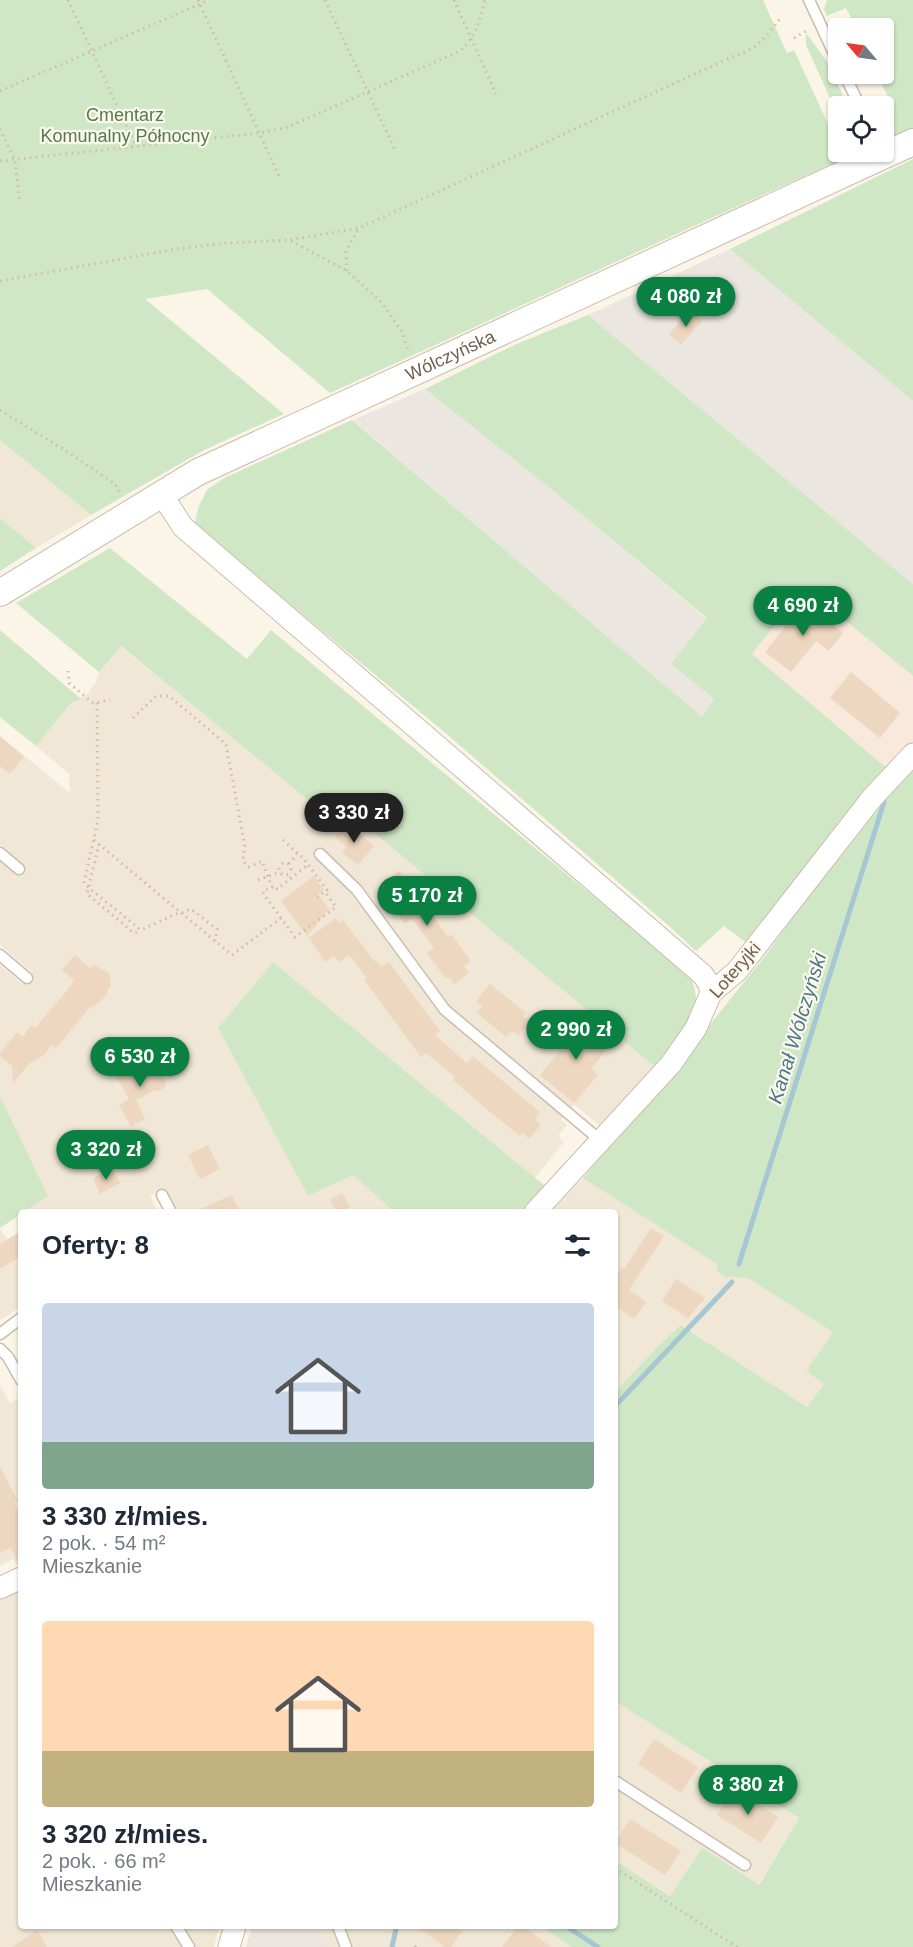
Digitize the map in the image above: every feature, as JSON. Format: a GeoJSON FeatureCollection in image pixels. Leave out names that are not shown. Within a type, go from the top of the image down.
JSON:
{"type":"FeatureCollection","features":[{"type":"Feature","properties":{"kind":"street","name":"Wólczyńska"},"geometry":{"type":"LineString","coordinates":[[894,149],[913,142]]}},
{"type":"Feature","properties":{"kind":"street","name":"Wólczyńska"},"geometry":{"type":"LineString","coordinates":[[0,594],[198,472],[865,162]]}},
{"type":"Feature","properties":{"kind":"street"},"geometry":{"type":"LineString","coordinates":[[162,495],[183,527],[703,975],[709,984],[711,993]]}},
{"type":"Feature","properties":{"kind":"street","name":"Loteryjki"},"geometry":{"type":"LineString","coordinates":[[538,1209],[671,1064],[696,1028],[711,993],[737,971],[872,798],[913,754]]}},
{"type":"Feature","properties":{"kind":"street"},"geometry":{"type":"LineString","coordinates":[[0,1588],[18,1579]]}},
{"type":"Feature","properties":{"kind":"street"},"geometry":{"type":"LineString","coordinates":[[229,1947],[234,1929]]}},
{"type":"Feature","properties":{"kind":"lane"},"geometry":{"type":"LineString","coordinates":[[809,0],[828,41]]}},
{"type":"Feature","properties":{"kind":"lane"},"geometry":{"type":"LineString","coordinates":[[0,853],[19,869]]}},
{"type":"Feature","properties":{"kind":"lane"},"geometry":{"type":"LineString","coordinates":[[320,854],[357,890],[445,1010],[600,1140]]}},
{"type":"Feature","properties":{"kind":"lane"},"geometry":{"type":"LineString","coordinates":[[0,955],[27,978]]}},
{"type":"Feature","properties":{"kind":"lane"},"geometry":{"type":"LineString","coordinates":[[162,1195],[169,1209]]}},
{"type":"Feature","properties":{"kind":"lane"},"geometry":{"type":"LineString","coordinates":[[0,1334],[18,1320]]}},
{"type":"Feature","properties":{"kind":"lane"},"geometry":{"type":"LineString","coordinates":[[0,1349],[8,1357],[18,1375]]}},
{"type":"Feature","properties":{"kind":"lane"},"geometry":{"type":"LineString","coordinates":[[618,1783],[745,1865]]}},
{"type":"Feature","properties":{"kind":"lane"},"geometry":{"type":"LineString","coordinates":[[178,1929],[189,1947]]}},
{"type":"Feature","properties":{"kind":"lane"},"geometry":{"type":"LineString","coordinates":[[339,1929],[346,1947]]}},
{"type":"Feature","properties":{"kind":"path"},"geometry":{"type":"LineString","coordinates":[[68,0],[136,146]]}},
{"type":"Feature","properties":{"kind":"path"},"geometry":{"type":"LineString","coordinates":[[0,91],[199,2],[209,0]]}},
{"type":"Feature","properties":{"kind":"path"},"geometry":{"type":"LineString","coordinates":[[326,0],[396,152]]}},
{"type":"Feature","properties":{"kind":"path"},"geometry":{"type":"LineString","coordinates":[[454,0],[496,94]]}},
{"type":"Feature","properties":{"kind":"path"},"geometry":{"type":"LineString","coordinates":[[0,161],[260,133],[288,127],[460,51],[472,39],[485,0]]}},
{"type":"Feature","properties":{"kind":"path"},"geometry":{"type":"LineString","coordinates":[[199,2],[280,178]]}},
{"type":"Feature","properties":{"kind":"path"},"geometry":{"type":"LineString","coordinates":[[0,281],[176,249],[226,243],[290,240],[359,228],[734,56],[750,51],[782,16]]}},
{"type":"Feature","properties":{"kind":"path"},"geometry":{"type":"LineString","coordinates":[[0,129],[15,160],[20,203]]}},
{"type":"Feature","properties":{"kind":"path"},"geometry":{"type":"LineString","coordinates":[[347,271],[346,251],[359,228]]}},
{"type":"Feature","properties":{"kind":"path"},"geometry":{"type":"LineString","coordinates":[[290,240],[347,271],[382,303],[402,332],[416,371]]}},
{"type":"Feature","properties":{"kind":"path"},"geometry":{"type":"LineString","coordinates":[[0,410],[114,484]]}},
{"type":"Feature","properties":{"kind":"path"},"geometry":{"type":"LineString","coordinates":[[68,671],[69,683],[93,704],[110,700]]}},
{"type":"Feature","properties":{"kind":"path"},"geometry":{"type":"LineString","coordinates":[[133,718],[156,696],[169,696],[226,744],[246,847],[243,861],[249,867],[262,861],[272,887]]}},
{"type":"Feature","properties":{"kind":"path"},"geometry":{"type":"LineString","coordinates":[[89,888],[84,883],[98,820],[97,703]]}},
{"type":"Feature","properties":{"kind":"path"},"geometry":{"type":"LineString","coordinates":[[93,840],[232,955],[281,918]]}},
{"type":"Feature","properties":{"kind":"path"},"geometry":{"type":"LineString","coordinates":[[283,840],[308,865],[327,890],[325,892],[336,907],[295,937],[263,891],[275,886],[278,889],[308,865]]}},
{"type":"Feature","properties":{"kind":"path"},"geometry":{"type":"LineString","coordinates":[[99,844],[87,894],[134,933],[191,909],[217,929],[215,941]]}},
{"type":"Feature","properties":{"kind":"path"},"geometry":{"type":"LineString","coordinates":[[289,864],[297,854]]}},
{"type":"Feature","properties":{"kind":"path"},"geometry":{"type":"LineString","coordinates":[[280,872],[282,864],[289,864]]}},
{"type":"Feature","properties":{"kind":"path"},"geometry":{"type":"LineString","coordinates":[[258,880],[280,872],[289,873],[291,869],[289,864]]}},
{"type":"Feature","properties":{"kind":"path"},"geometry":{"type":"LineString","coordinates":[[317,897],[325,892]]}},
{"type":"Feature","properties":{"kind":"path"},"geometry":{"type":"LineString","coordinates":[[618,1870],[737,1947]]}},
{"type":"Feature","properties":{"kind":"shaded area"},"geometry":{"type":"Polygon","coordinates":[[[730,249],[913,401],[913,584],[588,315],[730,249]]]}},
{"type":"Feature","properties":{"kind":"shaded area"},"geometry":{"type":"Polygon","coordinates":[[[425,389],[546,485],[707,619],[671,664],[714,699],[702,718],[353,420],[425,389]]]}},
{"type":"Feature","properties":{"kind":"shaded area"},"geometry":{"type":"Polygon","coordinates":[[[0,440],[91,515],[36,548],[0,518],[0,440]]]}},
{"type":"Feature","properties":{"kind":"shaded area"},"geometry":{"type":"Polygon","coordinates":[[[805,587],[913,676],[913,745],[889,770],[752,654],[805,587]]]}},
{"type":"Feature","properties":{"kind":"shaded area"},"geometry":{"type":"Polygon","coordinates":[[[120,646],[336,822],[347,810],[654,1066],[601,1126],[574,1105],[561,1120],[567,1125],[558,1136],[564,1142],[535,1178],[273,962],[218,1028],[308,1196],[353,1175],[391,1209],[175,1209],[164,1188],[150,1196],[156,1209],[28,1209],[48,1196],[0,1096],[0,965],[22,984],[32,972],[0,945],[0,861],[18,876],[25,866],[0,845],[0,736],[70,793],[69,774],[36,746],[71,703],[85,696],[97,681],[99,672],[120,646]]]}},
{"type":"Feature","properties":{"kind":"shaded area"},"geometry":{"type":"Polygon","coordinates":[[[583,1178],[717,1264],[717,1271],[725,1277],[748,1278],[833,1332],[806,1371],[824,1384],[807,1407],[682,1325],[659,1345],[618,1389],[618,1209],[553,1209],[583,1178]]]}},
{"type":"Feature","properties":{"kind":"shaded area"},"geometry":{"type":"Polygon","coordinates":[[[0,1228],[18,1256],[18,1309],[0,1320],[0,1228]]]}},
{"type":"Feature","properties":{"kind":"shaded area"},"geometry":{"type":"Polygon","coordinates":[[[0,1385],[10,1403],[18,1399],[18,1565],[13,1559],[0,1566],[0,1385]]]}},
{"type":"Feature","properties":{"kind":"shaded area"},"geometry":{"type":"Polygon","coordinates":[[[18,1590],[18,1929],[218,1929],[214,1947],[0,1947],[0,1599],[18,1590]]]}},
{"type":"Feature","properties":{"kind":"shaded area"},"geometry":{"type":"Polygon","coordinates":[[[618,1703],[799,1818],[758,1885],[702,1848],[671,1896],[618,1862],[618,1703]]]}},
{"type":"Feature","properties":{"kind":"shaded area"},"geometry":{"type":"Polygon","coordinates":[[[251,1929],[316,1929],[326,1947],[246,1947],[251,1929]]]}},
{"type":"Feature","properties":{"kind":"shaded area"},"geometry":{"type":"Polygon","coordinates":[[[316,1929],[545,1929],[572,1947],[326,1947],[316,1929]]]}},
{"type":"Feature","properties":{"kind":"green space","name":"Cmentarz Komunalny Północny"},"geometry":{"type":"Polygon","coordinates":[[[0,0],[763,0],[787,53],[794,50],[828,124],[828,162],[837,162],[330,393],[207,289],[145,299],[284,414],[204,450],[91,515],[0,440],[0,0]]]}},
{"type":"Feature","properties":{"kind":"green space"},"geometry":{"type":"Polygon","coordinates":[[[827,0],[913,0],[913,131],[894,136],[894,96],[888,96],[882,84],[894,84],[894,18],[851,18],[846,8],[827,16],[824,9],[827,0]]]}},
{"type":"Feature","properties":{"kind":"green space"},"geometry":{"type":"Polygon","coordinates":[[[806,33],[828,64],[828,84],[837,84],[843,96],[829,96],[806,45],[806,33]]]}},
{"type":"Feature","properties":{"kind":"green space"},"geometry":{"type":"Polygon","coordinates":[[[913,159],[913,401],[730,249],[913,159]]]}},
{"type":"Feature","properties":{"kind":"green space"},"geometry":{"type":"Polygon","coordinates":[[[588,315],[913,584],[913,676],[805,587],[752,654],[889,770],[748,944],[724,926],[696,951],[442,730],[211,539],[193,529],[199,506],[207,490],[224,478],[352,420],[702,717],[714,699],[671,664],[707,618],[425,389],[514,345],[588,315]]]}},
{"type":"Feature","properties":{"kind":"green space"},"geometry":{"type":"Polygon","coordinates":[[[0,518],[36,548],[0,571],[0,518]]]}},
{"type":"Feature","properties":{"kind":"green space"},"geometry":{"type":"Polygon","coordinates":[[[110,548],[247,659],[271,630],[691,977],[696,1001],[693,1016],[654,1066],[347,810],[336,823],[121,646],[99,672],[16,603],[110,548]]]}},
{"type":"Feature","properties":{"kind":"green space"},"geometry":{"type":"Polygon","coordinates":[[[0,630],[81,699],[71,703],[36,746],[0,717],[0,630]]]}},
{"type":"Feature","properties":{"kind":"green space"},"geometry":{"type":"Polygon","coordinates":[[[913,766],[913,1947],[572,1947],[545,1929],[618,1929],[618,1862],[670,1896],[702,1848],[759,1885],[799,1818],[618,1703],[618,1389],[681,1325],[807,1407],[824,1384],[806,1371],[833,1332],[748,1278],[725,1277],[717,1271],[717,1264],[583,1178],[633,1120],[765,956],[809,895],[913,766]]]}},
{"type":"Feature","properties":{"kind":"green space"},"geometry":{"type":"Polygon","coordinates":[[[273,962],[545,1186],[524,1209],[391,1209],[353,1175],[308,1196],[218,1028],[273,962]]]}},
{"type":"Feature","properties":{"kind":"green space"},"geometry":{"type":"Polygon","coordinates":[[[0,1096],[48,1196],[28,1209],[18,1209],[18,1216],[0,1228],[0,1096]]]}},
{"type":"Feature","properties":{"kind":"building"},"geometry":{"type":"Polygon","coordinates":[[[690,310],[702,321],[681,345],[669,334],[690,310]]]}},
{"type":"Feature","properties":{"kind":"building"},"geometry":{"type":"Polygon","coordinates":[[[805,602],[843,633],[829,651],[816,641],[791,672],[765,652],[805,602]]]}},
{"type":"Feature","properties":{"kind":"building"},"geometry":{"type":"Polygon","coordinates":[[[851,672],[900,713],[880,738],[830,698],[851,672]]]}},
{"type":"Feature","properties":{"kind":"building"},"geometry":{"type":"Polygon","coordinates":[[[0,736],[24,757],[10,774],[0,766],[0,736]]]}},
{"type":"Feature","properties":{"kind":"building"},"geometry":{"type":"Polygon","coordinates":[[[346,823],[374,846],[358,865],[342,852],[347,847],[335,837],[346,823]]]}},
{"type":"Feature","properties":{"kind":"building"},"geometry":{"type":"Polygon","coordinates":[[[399,871],[404,877],[407,875],[430,905],[427,908],[442,929],[448,937],[451,934],[471,961],[464,966],[469,973],[454,984],[449,977],[446,979],[427,953],[434,948],[412,919],[405,924],[382,893],[390,888],[385,882],[399,871]]]}},
{"type":"Feature","properties":{"kind":"building"},"geometry":{"type":"Polygon","coordinates":[[[314,876],[324,890],[318,894],[329,909],[307,936],[281,901],[314,876]]]}},
{"type":"Feature","properties":{"kind":"building"},"geometry":{"type":"Polygon","coordinates":[[[336,918],[339,923],[343,920],[381,967],[389,962],[440,1031],[435,1035],[467,1063],[473,1056],[540,1112],[535,1119],[541,1125],[529,1139],[523,1133],[520,1136],[489,1111],[453,1080],[455,1077],[426,1053],[421,1057],[364,980],[367,978],[349,955],[339,962],[334,956],[325,962],[309,938],[336,918]]]}},
{"type":"Feature","properties":{"kind":"building"},"geometry":{"type":"Polygon","coordinates":[[[75,955],[91,969],[94,965],[109,973],[111,986],[107,995],[92,1008],[91,1006],[56,1048],[52,1045],[44,1055],[30,1063],[13,1083],[12,1066],[0,1056],[0,1053],[17,1032],[23,1037],[31,1025],[35,1028],[69,988],[74,980],[62,970],[75,955]]]}},
{"type":"Feature","properties":{"kind":"building"},"geometry":{"type":"Polygon","coordinates":[[[490,984],[526,1013],[523,1016],[530,1022],[518,1036],[512,1030],[506,1037],[477,1013],[482,1006],[476,1001],[490,984]]]}},
{"type":"Feature","properties":{"kind":"building"},"geometry":{"type":"Polygon","coordinates":[[[584,1021],[611,1044],[591,1069],[598,1075],[574,1103],[540,1075],[565,1045],[556,1038],[567,1024],[576,1031],[584,1021]]]}},
{"type":"Feature","properties":{"kind":"building"},"geometry":{"type":"Polygon","coordinates":[[[153,1057],[166,1082],[164,1088],[136,1100],[145,1119],[131,1127],[119,1105],[129,1099],[116,1076],[153,1057]]]}},
{"type":"Feature","properties":{"kind":"building"},"geometry":{"type":"Polygon","coordinates":[[[208,1145],[220,1169],[200,1179],[188,1155],[208,1145]]]}},
{"type":"Feature","properties":{"kind":"building"},"geometry":{"type":"Polygon","coordinates":[[[112,1168],[120,1183],[100,1194],[93,1178],[112,1168]]]}},
{"type":"Feature","properties":{"kind":"building"},"geometry":{"type":"Polygon","coordinates":[[[342,1193],[350,1207],[335,1209],[330,1200],[342,1193]]]}},
{"type":"Feature","properties":{"kind":"building"},"geometry":{"type":"Polygon","coordinates":[[[232,1195],[239,1209],[201,1209],[232,1195]]]}},
{"type":"Feature","properties":{"kind":"building"},"geometry":{"type":"Polygon","coordinates":[[[651,1228],[664,1236],[629,1290],[646,1302],[634,1319],[618,1308],[618,1274],[622,1268],[624,1269],[651,1228]]]}},
{"type":"Feature","properties":{"kind":"building"},"geometry":{"type":"Polygon","coordinates":[[[18,1233],[18,1258],[0,1269],[0,1244],[18,1233]]]}},
{"type":"Feature","properties":{"kind":"building"},"geometry":{"type":"Polygon","coordinates":[[[676,1279],[705,1298],[688,1318],[662,1301],[676,1279]]]}},
{"type":"Feature","properties":{"kind":"building"},"geometry":{"type":"Polygon","coordinates":[[[0,1467],[18,1501],[14,1503],[18,1511],[18,1560],[10,1548],[0,1553],[0,1467]]]}},
{"type":"Feature","properties":{"kind":"building"},"geometry":{"type":"Polygon","coordinates":[[[654,1739],[698,1767],[681,1793],[638,1764],[654,1739]]]}},
{"type":"Feature","properties":{"kind":"building"},"geometry":{"type":"Polygon","coordinates":[[[734,1789],[778,1817],[761,1843],[717,1815],[734,1789]]]}},
{"type":"Feature","properties":{"kind":"building"},"geometry":{"type":"Polygon","coordinates":[[[630,1819],[681,1851],[665,1875],[618,1845],[618,1838],[630,1819]]]}},
{"type":"Feature","properties":{"kind":"building"},"geometry":{"type":"Polygon","coordinates":[[[420,1929],[458,1929],[462,1932],[451,1947],[445,1947],[420,1929]]]}},
{"type":"Feature","properties":{"kind":"building"},"geometry":{"type":"Polygon","coordinates":[[[516,1929],[527,1929],[551,1947],[502,1947],[516,1929]]]}},
{"type":"Feature","properties":{"kind":"building"},"geometry":{"type":"Polygon","coordinates":[[[37,1930],[47,1947],[12,1947],[37,1930]]]}},
{"type":"Feature","properties":{"kind":"waterway","name":"Kanał Wólczyński"},"geometry":{"type":"LineString","coordinates":[[739,1264],[884,802]]}},
{"type":"Feature","properties":{"kind":"waterway","name":"Kanał Wólczyński"},"geometry":{"type":"LineString","coordinates":[[618,1403],[732,1282]]}},
{"type":"Feature","properties":{"kind":"waterway","name":"Kanał Wólczyński"},"geometry":{"type":"LineString","coordinates":[[392,1947],[396,1929]]}},
{"type":"Feature","properties":{"kind":"waterway"},"geometry":{"type":"LineString","coordinates":[[571,1929],[598,1947]]}}]}
